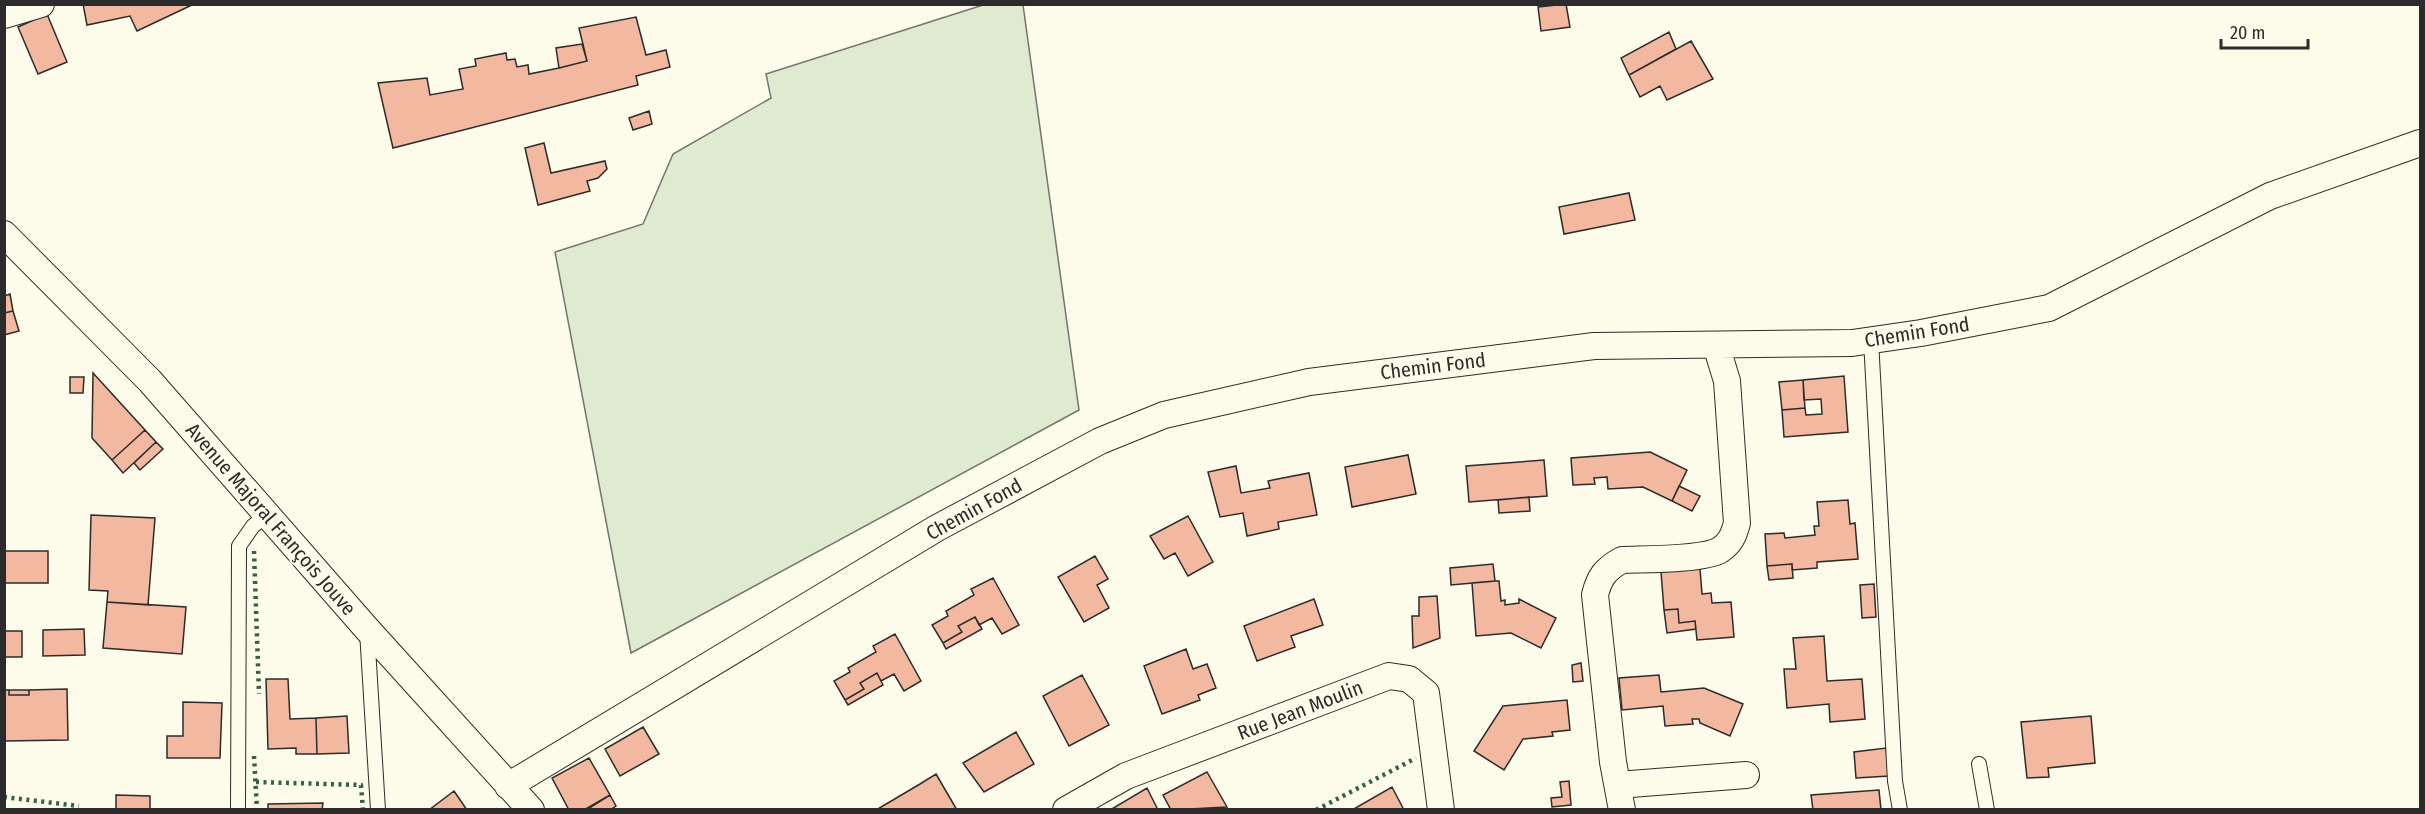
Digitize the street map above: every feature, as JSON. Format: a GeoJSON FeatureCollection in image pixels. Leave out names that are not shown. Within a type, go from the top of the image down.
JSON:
{"type":"FeatureCollection","features":[{"type":"Feature","properties":{"kind":"street"},"geometry":{"type":"LineString","coordinates":[[4,15],[40,4]]}},
{"type":"Feature","properties":{"kind":"street","name":"Chemin Fond"},"geometry":{"type":"LineString","coordinates":[[508,786],[937,528],[1100,441],[1164,415],[1309,382],[1594,346],[1871,340],[2049,308],[2270,196],[2421,143]]}},
{"type":"Feature","properties":{"kind":"street","name":"Avenue Majoral François Jouve"},"geometry":{"type":"LineString","coordinates":[[4,234],[150,381],[367,629],[531,810]]}},
{"type":"Feature","properties":{"kind":"street"},"geometry":{"type":"LineString","coordinates":[[1716,345],[1727,381],[1737,523],[1733,537],[1720,550],[1707,554],[1622,561],[1609,567],[1599,580],[1595,596],[1612,750],[1620,797],[1746,775]]}},
{"type":"Feature","properties":{"kind":"street","name":"Rue Jean Moulin"},"geometry":{"type":"LineString","coordinates":[[1066,810],[1126,777],[1389,676],[1409,679],[1426,693],[1441,810]]}},
{"type":"Feature","properties":{"kind":"lane"},"geometry":{"type":"LineString","coordinates":[[1871,340],[1895,781],[1900,810]]}},
{"type":"Feature","properties":{"kind":"lane"},"geometry":{"type":"LineString","coordinates":[[238,810],[239,546],[253,526],[267,515]]}},
{"type":"Feature","properties":{"kind":"lane"},"geometry":{"type":"LineString","coordinates":[[367,629],[378,810]]}},
{"type":"Feature","properties":{"kind":"lane"},"geometry":{"type":"LineString","coordinates":[[1979,764],[1987,810]]}},
{"type":"Feature","properties":{"kind":"green space"},"geometry":{"type":"Polygon","coordinates":[[[983,5],[1023,5],[1079,410],[631,653],[555,252],[643,224],[673,154],[771,98],[766,74],[983,5]]]}},
{"type":"Feature","properties":{"kind":"building"},"geometry":{"type":"Polygon","coordinates":[[[83,4],[194,4],[137,31],[130,16],[87,25],[83,4]]]}},
{"type":"Feature","properties":{"kind":"building"},"geometry":{"type":"Polygon","coordinates":[[[1566,4],[1570,27],[1541,31],[1538,7],[1566,4]]]}},
{"type":"Feature","properties":{"kind":"building"},"geometry":{"type":"Polygon","coordinates":[[[47,14],[67,62],[38,74],[18,27],[47,14]]]}},
{"type":"Feature","properties":{"kind":"building"},"geometry":{"type":"Polygon","coordinates":[[[636,17],[646,55],[666,50],[670,67],[636,76],[638,85],[393,148],[378,83],[427,78],[430,95],[463,89],[459,69],[476,66],[475,59],[506,53],[507,60],[515,59],[517,67],[528,65],[529,74],[587,61],[579,28],[636,17]]]}},
{"type":"Feature","properties":{"kind":"building"},"geometry":{"type":"Polygon","coordinates":[[[1669,32],[1676,49],[1629,75],[1621,58],[1669,32]]]}},
{"type":"Feature","properties":{"kind":"building"},"geometry":{"type":"Polygon","coordinates":[[[1691,41],[1713,79],[1667,100],[1660,86],[1640,97],[1629,75],[1691,41]]]}},
{"type":"Feature","properties":{"kind":"building"},"geometry":{"type":"Polygon","coordinates":[[[582,44],[587,61],[559,68],[556,48],[582,44]]]}},
{"type":"Feature","properties":{"kind":"building"},"geometry":{"type":"Polygon","coordinates":[[[649,111],[652,124],[633,130],[629,118],[649,111]]]}},
{"type":"Feature","properties":{"kind":"building"},"geometry":{"type":"Polygon","coordinates":[[[544,143],[551,173],[605,161],[607,169],[598,178],[587,181],[590,191],[538,205],[525,148],[544,143]]]}},
{"type":"Feature","properties":{"kind":"building"},"geometry":{"type":"Polygon","coordinates":[[[1629,193],[1635,220],[1564,234],[1559,207],[1629,193]]]}},
{"type":"Feature","properties":{"kind":"building"},"geometry":{"type":"Polygon","coordinates":[[[10,294],[13,311],[4,313],[4,296],[10,294]]]}},
{"type":"Feature","properties":{"kind":"building"},"geometry":{"type":"Polygon","coordinates":[[[13,311],[19,331],[4,335],[4,313],[13,311]]]}},
{"type":"Feature","properties":{"kind":"building"},"geometry":{"type":"Polygon","coordinates":[[[93,373],[145,430],[112,460],[92,438],[93,373]]]}},
{"type":"Feature","properties":{"kind":"building"},"geometry":{"type":"Polygon","coordinates":[[[1844,376],[1848,432],[1784,437],[1782,410],[1805,408],[1806,415],[1822,414],[1821,399],[1804,400],[1803,380],[1844,376]]]}},
{"type":"Feature","properties":{"kind":"building"},"geometry":{"type":"Polygon","coordinates":[[[70,377],[84,377],[83,393],[70,393],[70,377]]]}},
{"type":"Feature","properties":{"kind":"building"},"geometry":{"type":"Polygon","coordinates":[[[1803,380],[1805,408],[1782,410],[1779,382],[1803,380]]]}},
{"type":"Feature","properties":{"kind":"building"},"geometry":{"type":"Polygon","coordinates":[[[145,430],[156,442],[123,473],[112,460],[145,430]]]}},
{"type":"Feature","properties":{"kind":"building"},"geometry":{"type":"Polygon","coordinates":[[[156,442],[163,449],[140,470],[134,463],[156,442]]]}},
{"type":"Feature","properties":{"kind":"building"},"geometry":{"type":"Polygon","coordinates":[[[1650,452],[1687,470],[1672,501],[1643,487],[1608,489],[1607,477],[1594,478],[1595,484],[1573,485],[1571,458],[1650,452]]]}},
{"type":"Feature","properties":{"kind":"building"},"geometry":{"type":"Polygon","coordinates":[[[1408,455],[1416,494],[1352,507],[1345,467],[1408,455]]]}},
{"type":"Feature","properties":{"kind":"building"},"geometry":{"type":"Polygon","coordinates":[[[1544,460],[1547,496],[1469,502],[1466,466],[1544,460]]]}},
{"type":"Feature","properties":{"kind":"building"},"geometry":{"type":"Polygon","coordinates":[[[1236,466],[1241,493],[1270,488],[1268,481],[1309,473],[1317,515],[1278,522],[1279,529],[1247,536],[1243,513],[1220,517],[1208,472],[1236,466]]]}},
{"type":"Feature","properties":{"kind":"building"},"geometry":{"type":"Polygon","coordinates":[[[1679,486],[1700,496],[1692,511],[1672,501],[1679,486]]]}},
{"type":"Feature","properties":{"kind":"building"},"geometry":{"type":"Polygon","coordinates":[[[1529,497],[1530,511],[1499,513],[1498,500],[1529,497]]]}},
{"type":"Feature","properties":{"kind":"building"},"geometry":{"type":"Polygon","coordinates":[[[1848,500],[1850,524],[1855,523],[1858,559],[1817,562],[1817,568],[1792,570],[1792,564],[1767,566],[1765,534],[1784,533],[1785,538],[1815,535],[1814,526],[1819,526],[1817,502],[1848,500]]]}},
{"type":"Feature","properties":{"kind":"building"},"geometry":{"type":"Polygon","coordinates":[[[91,515],[155,518],[148,605],[107,602],[108,591],[89,590],[91,515]]]}},
{"type":"Feature","properties":{"kind":"building"},"geometry":{"type":"Polygon","coordinates":[[[1188,516],[1213,562],[1188,576],[1175,553],[1164,559],[1150,536],[1188,516]]]}},
{"type":"Feature","properties":{"kind":"building"},"geometry":{"type":"Polygon","coordinates":[[[4,551],[48,551],[48,583],[4,583],[4,551]]]}},
{"type":"Feature","properties":{"kind":"building"},"geometry":{"type":"Polygon","coordinates":[[[1095,556],[1108,579],[1097,585],[1109,608],[1084,622],[1058,577],[1095,556]]]}},
{"type":"Feature","properties":{"kind":"building"},"geometry":{"type":"Polygon","coordinates":[[[1493,564],[1495,581],[1451,585],[1450,568],[1493,564]]]}},
{"type":"Feature","properties":{"kind":"building"},"geometry":{"type":"Polygon","coordinates":[[[1792,564],[1793,578],[1769,580],[1767,566],[1792,564]]]}},
{"type":"Feature","properties":{"kind":"building"},"geometry":{"type":"Polygon","coordinates":[[[1700,569],[1702,594],[1711,593],[1712,603],[1731,602],[1734,637],[1697,640],[1695,621],[1679,623],[1678,609],[1664,610],[1661,572],[1700,569]]]}},
{"type":"Feature","properties":{"kind":"building"},"geometry":{"type":"Polygon","coordinates":[[[993,578],[1019,625],[1002,634],[992,618],[979,625],[975,617],[958,626],[962,632],[943,643],[932,625],[948,616],[946,611],[974,595],[971,589],[993,578]]]}},
{"type":"Feature","properties":{"kind":"building"},"geometry":{"type":"Polygon","coordinates":[[[1499,581],[1501,601],[1505,600],[1505,605],[1519,603],[1519,599],[1556,618],[1541,648],[1511,633],[1476,636],[1472,583],[1499,581]]]}},
{"type":"Feature","properties":{"kind":"building"},"geometry":{"type":"Polygon","coordinates":[[[1874,584],[1876,617],[1862,618],[1860,585],[1874,584]]]}},
{"type":"Feature","properties":{"kind":"building"},"geometry":{"type":"Polygon","coordinates":[[[1437,596],[1440,638],[1413,648],[1412,616],[1419,616],[1419,597],[1437,596]]]}},
{"type":"Feature","properties":{"kind":"building"},"geometry":{"type":"Polygon","coordinates":[[[1314,599],[1323,625],[1291,636],[1295,647],[1257,661],[1244,626],[1314,599]]]}},
{"type":"Feature","properties":{"kind":"building"},"geometry":{"type":"Polygon","coordinates":[[[107,602],[186,607],[182,654],[103,648],[107,602]]]}},
{"type":"Feature","properties":{"kind":"building"},"geometry":{"type":"Polygon","coordinates":[[[1678,609],[1679,623],[1695,621],[1696,629],[1667,633],[1664,610],[1678,609]]]}},
{"type":"Feature","properties":{"kind":"building"},"geometry":{"type":"Polygon","coordinates":[[[975,617],[982,629],[946,649],[943,643],[962,632],[958,626],[975,617]]]}},
{"type":"Feature","properties":{"kind":"building"},"geometry":{"type":"Polygon","coordinates":[[[84,629],[85,655],[43,656],[43,630],[84,629]]]}},
{"type":"Feature","properties":{"kind":"building"},"geometry":{"type":"Polygon","coordinates":[[[4,631],[22,631],[22,657],[4,657],[4,631]]]}},
{"type":"Feature","properties":{"kind":"building"},"geometry":{"type":"Polygon","coordinates":[[[895,634],[921,681],[904,691],[894,674],[881,681],[877,673],[860,683],[864,689],[845,700],[834,681],[850,672],[848,668],[876,652],[873,646],[895,634]]]}},
{"type":"Feature","properties":{"kind":"building"},"geometry":{"type":"Polygon","coordinates":[[[1824,636],[1827,681],[1862,679],[1865,719],[1830,722],[1829,704],[1787,708],[1784,669],[1796,669],[1793,638],[1824,636]]]}},
{"type":"Feature","properties":{"kind":"building"},"geometry":{"type":"Polygon","coordinates":[[[1186,649],[1193,669],[1207,664],[1216,688],[1198,695],[1200,700],[1162,714],[1144,666],[1186,649]]]}},
{"type":"Feature","properties":{"kind":"building"},"geometry":{"type":"Polygon","coordinates":[[[1581,663],[1583,681],[1573,682],[1572,665],[1581,663]]]}},
{"type":"Feature","properties":{"kind":"building"},"geometry":{"type":"Polygon","coordinates":[[[877,673],[883,685],[848,705],[845,700],[864,689],[860,683],[877,673]]]}},
{"type":"Feature","properties":{"kind":"building"},"geometry":{"type":"Polygon","coordinates":[[[1082,675],[1109,725],[1069,746],[1043,696],[1082,675]]]}},
{"type":"Feature","properties":{"kind":"building"},"geometry":{"type":"Polygon","coordinates":[[[1659,675],[1661,692],[1704,688],[1743,704],[1730,736],[1700,723],[1699,719],[1692,719],[1693,724],[1665,726],[1663,706],[1622,710],[1619,678],[1659,675]]]}},
{"type":"Feature","properties":{"kind":"building"},"geometry":{"type":"Polygon","coordinates":[[[266,679],[288,679],[290,719],[316,718],[317,754],[296,754],[296,748],[268,749],[266,679]]]}},
{"type":"Feature","properties":{"kind":"building"},"geometry":{"type":"Polygon","coordinates":[[[67,689],[68,740],[4,741],[4,690],[9,690],[9,695],[29,695],[29,690],[67,689]]]}},
{"type":"Feature","properties":{"kind":"building"},"geometry":{"type":"Polygon","coordinates":[[[9,690],[29,690],[29,695],[9,695],[9,690]]]}},
{"type":"Feature","properties":{"kind":"building"},"geometry":{"type":"Polygon","coordinates":[[[1567,700],[1570,730],[1552,732],[1553,736],[1523,739],[1504,770],[1474,751],[1503,706],[1567,700]]]}},
{"type":"Feature","properties":{"kind":"building"},"geometry":{"type":"Polygon","coordinates":[[[183,702],[222,703],[220,758],[167,758],[167,736],[183,736],[183,702]]]}},
{"type":"Feature","properties":{"kind":"building"},"geometry":{"type":"Polygon","coordinates":[[[347,716],[349,753],[317,754],[316,718],[347,716]]]}},
{"type":"Feature","properties":{"kind":"building"},"geometry":{"type":"Polygon","coordinates":[[[2091,716],[2095,763],[2048,768],[2049,777],[2027,778],[2021,722],[2091,716]]]}},
{"type":"Feature","properties":{"kind":"building"},"geometry":{"type":"Polygon","coordinates":[[[643,727],[659,754],[620,776],[605,749],[643,727]]]}},
{"type":"Feature","properties":{"kind":"building"},"geometry":{"type":"Polygon","coordinates":[[[1016,732],[1034,764],[984,792],[963,763],[1016,732]]]}},
{"type":"Feature","properties":{"kind":"building"},"geometry":{"type":"Polygon","coordinates":[[[1886,748],[1889,776],[1856,778],[1854,752],[1886,748]]]}},
{"type":"Feature","properties":{"kind":"building"},"geometry":{"type":"Polygon","coordinates":[[[589,758],[610,795],[584,810],[569,810],[552,778],[589,758]]]}},
{"type":"Feature","properties":{"kind":"building"},"geometry":{"type":"Polygon","coordinates":[[[1207,772],[1227,807],[1171,810],[1163,795],[1207,772]]]}},
{"type":"Feature","properties":{"kind":"building"},"geometry":{"type":"Polygon","coordinates":[[[936,774],[957,810],[876,810],[920,784],[936,774]]]}},
{"type":"Feature","properties":{"kind":"building"},"geometry":{"type":"Polygon","coordinates":[[[1569,781],[1571,805],[1552,807],[1551,798],[1562,797],[1560,782],[1569,781]]]}},
{"type":"Feature","properties":{"kind":"building"},"geometry":{"type":"Polygon","coordinates":[[[1392,787],[1404,810],[1352,810],[1392,787]]]}},
{"type":"Feature","properties":{"kind":"building"},"geometry":{"type":"Polygon","coordinates":[[[1147,788],[1158,810],[1110,810],[1147,788]]]}},
{"type":"Feature","properties":{"kind":"building"},"geometry":{"type":"Polygon","coordinates":[[[1879,790],[1881,810],[1813,810],[1811,795],[1879,790]]]}},
{"type":"Feature","properties":{"kind":"building"},"geometry":{"type":"Polygon","coordinates":[[[454,791],[467,810],[429,810],[454,791]]]}},
{"type":"Feature","properties":{"kind":"building"},"geometry":{"type":"Polygon","coordinates":[[[116,795],[150,796],[150,810],[116,810],[116,795]]]}},
{"type":"Feature","properties":{"kind":"building"},"geometry":{"type":"Polygon","coordinates":[[[610,795],[616,806],[610,810],[586,810],[610,795]]]}},
{"type":"Feature","properties":{"kind":"building"},"geometry":{"type":"Polygon","coordinates":[[[323,803],[322,810],[268,810],[268,804],[323,803]]]}},
{"type":"Feature","properties":{"kind":"hedge"},"geometry":{"type":"LineString","coordinates":[[254,551],[259,694]]}},
{"type":"Feature","properties":{"kind":"hedge"},"geometry":{"type":"LineString","coordinates":[[254,756],[257,810]]}},
{"type":"Feature","properties":{"kind":"hedge"},"geometry":{"type":"LineString","coordinates":[[1316,810],[1416,758]]}},
{"type":"Feature","properties":{"kind":"hedge"},"geometry":{"type":"LineString","coordinates":[[256,782],[361,785],[363,810]]}},
{"type":"Feature","properties":{"kind":"hedge"},"geometry":{"type":"LineString","coordinates":[[4,797],[79,806]]}}]}
